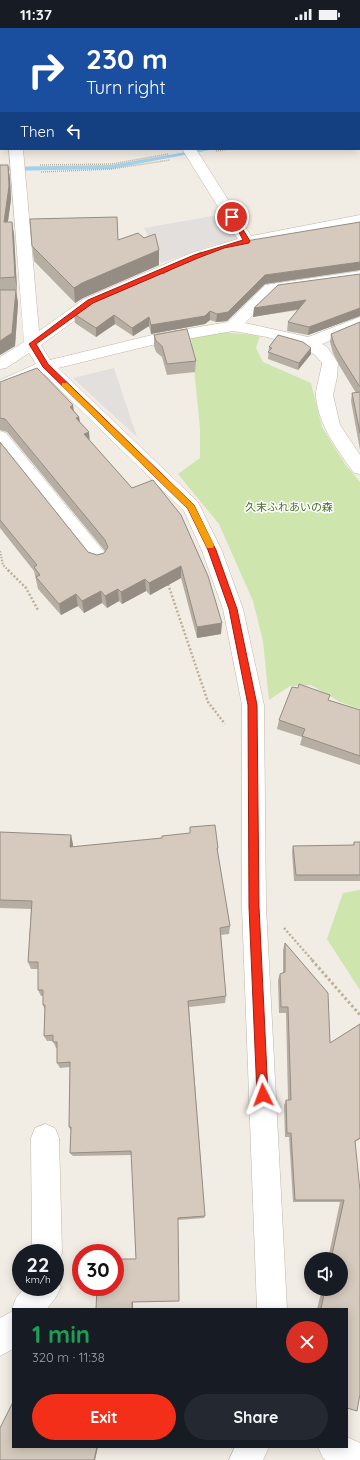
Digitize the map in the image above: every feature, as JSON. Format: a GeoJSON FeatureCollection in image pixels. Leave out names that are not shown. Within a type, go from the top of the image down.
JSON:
{"type":"FeatureCollection","features":[{"type":"Feature","properties":{"kind":"street"},"geometry":{"type":"LineString","coordinates":[[16,150],[11,169],[20,296],[32,344],[46,366],[191,507],[212,550],[233,609],[253,705],[254,907],[272,1308]]}},
{"type":"Feature","properties":{"kind":"street"},"geometry":{"type":"LineString","coordinates":[[191,151],[247,241]]}},
{"type":"Feature","properties":{"kind":"street"},"geometry":{"type":"LineString","coordinates":[[0,364],[32,344],[90,302],[196,256],[222,247],[247,241],[359,223]]}},
{"type":"Feature","properties":{"kind":"street"},"geometry":{"type":"LineString","coordinates":[[233,326],[271,288],[360,276]]}},
{"type":"Feature","properties":{"kind":"street"},"geometry":{"type":"LineString","coordinates":[[309,342],[360,322]]}},
{"type":"Feature","properties":{"kind":"street"},"geometry":{"type":"LineString","coordinates":[[0,387],[46,366],[152,340],[233,326],[309,342],[321,351],[330,363],[329,377],[324,395],[332,426],[343,446],[360,468]]}},
{"type":"Feature","properties":{"kind":"street"},"geometry":{"type":"LineString","coordinates":[[0,437],[98,558]]}},
{"type":"Feature","properties":{"kind":"street"},"geometry":{"type":"LineString","coordinates":[[44,1138],[47,1244]]}},
{"type":"Feature","properties":{"kind":"street"},"geometry":{"type":"LineString","coordinates":[[29,1308],[39,1296]]}},
{"type":"Feature","properties":{"kind":"street"},"geometry":{"type":"LineString","coordinates":[[0,1341],[12,1327]]}},
{"type":"Feature","properties":{"kind":"street"},"geometry":{"type":"LineString","coordinates":[[245,1460],[252,1448]]}},
{"type":"Feature","properties":{"kind":"street"},"geometry":{"type":"LineString","coordinates":[[336,1448],[359,1460]]}},
{"type":"Feature","properties":{"kind":"path"},"geometry":{"type":"LineString","coordinates":[[11,169],[111,170],[191,151]]}},
{"type":"Feature","properties":{"kind":"path"},"geometry":{"type":"LineString","coordinates":[[11,169],[112,164],[191,151]]}},
{"type":"Feature","properties":{"kind":"path"},"geometry":{"type":"LineString","coordinates":[[0,551],[3,565],[26,588],[38,610]]}},
{"type":"Feature","properties":{"kind":"path"},"geometry":{"type":"LineString","coordinates":[[166,579],[208,702],[232,734],[252,730]]}},
{"type":"Feature","properties":{"kind":"path"},"geometry":{"type":"LineString","coordinates":[[254,907],[285,929],[360,1014]]}},
{"type":"Feature","properties":{"kind":"green space","name":"久末ふれあいの森"},"geometry":{"type":"Polygon","coordinates":[[[224,332],[260,336],[256,348],[263,362],[311,383],[322,427],[345,464],[360,482],[360,709],[340,702],[311,685],[290,686],[269,700],[263,641],[253,601],[219,524],[178,474],[200,458],[200,428],[191,337],[224,332]]]}},
{"type":"Feature","properties":{"kind":"green space"},"geometry":{"type":"Polygon","coordinates":[[[360,890],[360,990],[327,939],[343,893],[360,890]]]}},
{"type":"Feature","properties":{"kind":"shaded area"},"geometry":{"type":"Polygon","coordinates":[[[224,214],[239,239],[213,245],[161,263],[144,228],[224,214]]]}},
{"type":"Feature","properties":{"kind":"shaded area"},"geometry":{"type":"Polygon","coordinates":[[[114,368],[137,437],[73,378],[114,368]]]}},
{"type":"Feature","properties":{"kind":"building"},"geometry":{"type":"Polygon","coordinates":[[[0,165],[8,165],[9,186],[4,222],[12,222],[15,277],[0,278],[0,165]]]}},
{"type":"Feature","properties":{"kind":"building"},"geometry":{"type":"Polygon","coordinates":[[[117,217],[118,240],[138,233],[144,238],[155,234],[159,250],[82,283],[74,288],[32,246],[30,219],[117,217]]]}},
{"type":"Feature","properties":{"kind":"building"},"geometry":{"type":"Polygon","coordinates":[[[360,222],[360,262],[265,275],[228,312],[217,314],[210,311],[205,316],[151,325],[149,317],[132,328],[114,315],[96,328],[74,314],[96,298],[162,269],[163,274],[201,252],[203,253],[246,241],[360,222]]]}},
{"type":"Feature","properties":{"kind":"building"},"geometry":{"type":"Polygon","coordinates":[[[360,274],[360,308],[309,327],[288,322],[306,300],[254,308],[278,285],[360,274]]]}},
{"type":"Feature","properties":{"kind":"building"},"geometry":{"type":"Polygon","coordinates":[[[0,290],[16,290],[12,333],[0,341],[0,290]]]}},
{"type":"Feature","properties":{"kind":"building"},"geometry":{"type":"Polygon","coordinates":[[[360,322],[360,387],[341,357],[334,344],[331,334],[360,322]]]}},
{"type":"Feature","properties":{"kind":"building"},"geometry":{"type":"Polygon","coordinates":[[[187,329],[196,361],[167,364],[162,346],[156,341],[154,335],[187,329]]]}},
{"type":"Feature","properties":{"kind":"building"},"geometry":{"type":"Polygon","coordinates":[[[278,335],[303,342],[311,348],[299,363],[268,352],[272,348],[269,347],[278,335]]]}},
{"type":"Feature","properties":{"kind":"building"},"geometry":{"type":"Polygon","coordinates":[[[37,368],[73,405],[70,407],[79,417],[76,418],[89,432],[84,434],[132,488],[153,480],[181,515],[208,576],[222,623],[197,627],[181,566],[149,583],[145,579],[121,592],[118,589],[105,596],[101,591],[82,601],[76,594],[59,604],[36,577],[40,575],[34,567],[37,565],[0,520],[0,442],[88,552],[97,555],[104,553],[108,547],[105,540],[5,419],[0,418],[0,382],[37,368]]]}},
{"type":"Feature","properties":{"kind":"building"},"geometry":{"type":"Polygon","coordinates":[[[360,392],[360,433],[352,393],[360,392]]]}},
{"type":"Feature","properties":{"kind":"building"},"geometry":{"type":"Polygon","coordinates":[[[299,684],[330,695],[328,700],[360,710],[360,756],[302,736],[305,729],[279,720],[292,687],[298,688],[299,684]]]}},
{"type":"Feature","properties":{"kind":"building"},"geometry":{"type":"Polygon","coordinates":[[[215,825],[217,848],[230,926],[220,928],[226,996],[188,1001],[205,1216],[178,1218],[179,1301],[132,1302],[132,1308],[96,1308],[97,1296],[124,1296],[124,1259],[136,1259],[131,1151],[70,1153],[70,1062],[57,1063],[57,1042],[53,1042],[53,1035],[44,1036],[45,1005],[43,1005],[43,990],[38,990],[38,962],[28,962],[32,901],[0,900],[0,832],[71,835],[70,847],[162,838],[162,836],[190,833],[190,827],[215,825]]]}},
{"type":"Feature","properties":{"kind":"building"},"geometry":{"type":"Polygon","coordinates":[[[354,842],[360,842],[360,875],[296,875],[293,846],[354,845],[354,842]]]}},
{"type":"Feature","properties":{"kind":"building"},"geometry":{"type":"Polygon","coordinates":[[[285,943],[328,993],[330,1043],[360,1024],[360,1138],[355,1141],[360,1191],[360,1394],[357,1411],[348,1408],[348,1308],[321,1308],[324,1296],[348,1296],[348,1252],[333,1252],[344,1200],[295,1200],[291,1133],[287,1133],[286,1100],[291,1100],[288,1007],[281,1007],[280,974],[285,972],[285,943]]]}},
{"type":"Feature","properties":{"kind":"building"},"geometry":{"type":"Polygon","coordinates":[[[12,1404],[12,1448],[97,1448],[94,1460],[0,1460],[0,1428],[12,1404]]]}},
{"type":"Feature","properties":{"kind":"waterway"},"geometry":{"type":"LineString","coordinates":[[0,169],[111,167],[206,150]]}},
{"type":"Feature","properties":{"kind":"slow traffic"},"geometry":{"type":"LineString","coordinates":[[64,385],[145,461],[191,507],[210,545]]}},
{"type":"Feature","properties":{"kind":"route"},"geometry":{"type":"LineString","coordinates":[[232,217],[247,241],[222,247],[196,256],[90,302],[32,344],[46,366],[75,396],[145,461],[191,507],[212,550],[233,609],[253,705],[254,907],[263,1095]]}}]}
